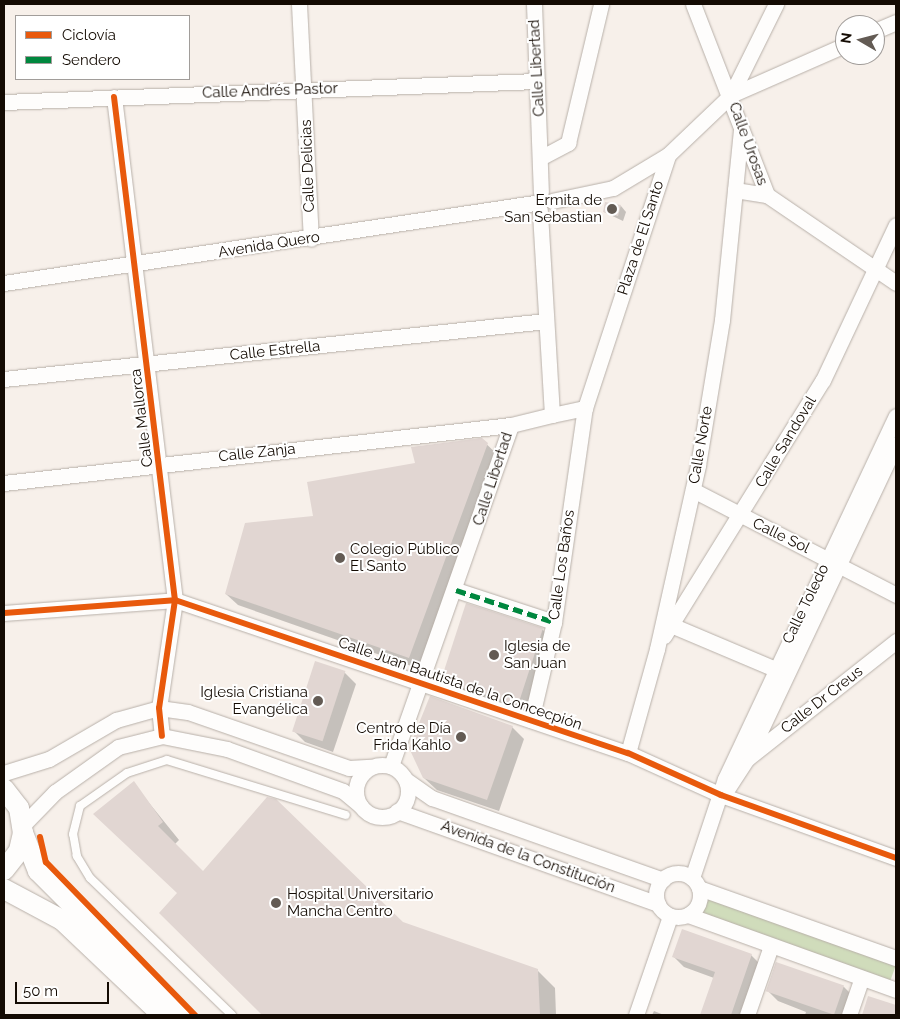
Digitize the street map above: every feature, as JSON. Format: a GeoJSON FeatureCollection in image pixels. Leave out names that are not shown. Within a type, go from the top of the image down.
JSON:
{"type":"FeatureCollection","features":[{"type":"Feature","properties":{"kind":"street","name":"Calle Delicias"},"geometry":{"type":"LineString","coordinates":[[299,4],[305,90],[311,239]]}},
{"type":"Feature","properties":{"kind":"street","name":"Calle Libertad"},"geometry":{"type":"LineString","coordinates":[[391,766],[456,590],[511,426],[552,415],[546,321],[542,157],[534,4]]}},
{"type":"Feature","properties":{"kind":"street"},"geometry":{"type":"LineString","coordinates":[[542,157],[568,143],[600,4]]}},
{"type":"Feature","properties":{"kind":"street","name":"Calle Urosas"},"geometry":{"type":"LineString","coordinates":[[692,4],[731,96],[740,130],[767,196],[896,283]]}},
{"type":"Feature","properties":{"kind":"street"},"geometry":{"type":"LineString","coordinates":[[731,96],[776,4]]}},
{"type":"Feature","properties":{"kind":"street"},"geometry":{"type":"LineString","coordinates":[[668,155],[731,96],[835,49]]}},
{"type":"Feature","properties":{"kind":"street","name":"Calle Andrés Pastor"},"geometry":{"type":"LineString","coordinates":[[4,102],[537,81]]}},
{"type":"Feature","properties":{"kind":"street","name":"Calle Mallorca"},"geometry":{"type":"LineString","coordinates":[[114,97],[137,266],[175,600],[159,708],[162,736]]}},
{"type":"Feature","properties":{"kind":"street","name":"Calle Norte"},"geometry":{"type":"LineString","coordinates":[[628,753],[657,649],[693,490],[722,320],[740,130]]}},
{"type":"Feature","properties":{"kind":"street","name":"Plaza de El Santo"},"geometry":{"type":"LineString","coordinates":[[542,201],[614,188],[668,155]]}},
{"type":"Feature","properties":{"kind":"street","name":"Plaza de El Santo"},"geometry":{"type":"LineString","coordinates":[[585,408],[668,155]]}},
{"type":"Feature","properties":{"kind":"street"},"geometry":{"type":"LineString","coordinates":[[735,190],[767,196]]}},
{"type":"Feature","properties":{"kind":"street","name":"Avenida Quero"},"geometry":{"type":"LineString","coordinates":[[4,283],[137,266],[542,201]]}},
{"type":"Feature","properties":{"kind":"street","name":"Calle Sandoval"},"geometry":{"type":"LineString","coordinates":[[657,649],[741,516],[823,380],[876,271],[896,225]]}},
{"type":"Feature","properties":{"kind":"street","name":"Calle Estrella"},"geometry":{"type":"LineString","coordinates":[[4,379],[546,321]]}},
{"type":"Feature","properties":{"kind":"street"},"geometry":{"type":"LineString","coordinates":[[552,415],[585,408]]}},
{"type":"Feature","properties":{"kind":"street","name":"Calle Los Baños"},"geometry":{"type":"LineString","coordinates":[[530,720],[554,622],[585,408]]}},
{"type":"Feature","properties":{"kind":"street","name":"Calle Toledo"},"geometry":{"type":"LineString","coordinates":[[721,795],[747,759],[896,416]]}},
{"type":"Feature","properties":{"kind":"street","name":"Calle Zanja"},"geometry":{"type":"LineString","coordinates":[[4,483],[160,462],[511,426]]}},
{"type":"Feature","properties":{"kind":"street","name":"Calle Toledo"},"geometry":{"type":"LineString","coordinates":[[695,883],[721,795],[775,669],[896,444]]}},
{"type":"Feature","properties":{"kind":"street","name":"Calle Sol"},"geometry":{"type":"LineString","coordinates":[[693,490],[896,595]]}},
{"type":"Feature","properties":{"kind":"street"},"geometry":{"type":"LineString","coordinates":[[456,590],[554,622]]}},
{"type":"Feature","properties":{"kind":"street","name":"Calle Juan Bautista de la Concecpión"},"geometry":{"type":"LineString","coordinates":[[4,614],[175,600],[628,753],[721,795],[896,858]]}},
{"type":"Feature","properties":{"kind":"street"},"geometry":{"type":"LineString","coordinates":[[671,625],[775,669]]}},
{"type":"Feature","properties":{"kind":"street","name":"Calle Dr Creus"},"geometry":{"type":"LineString","coordinates":[[747,759],[896,641]]}},
{"type":"Feature","properties":{"kind":"street"},"geometry":{"type":"LineString","coordinates":[[4,773],[49,759],[116,720],[159,708],[188,712],[349,768],[391,766],[406,780],[406,801],[397,812],[374,815],[343,791],[236,753],[162,736],[118,747],[90,765],[23,829],[19,851],[4,870]]}},
{"type":"Feature","properties":{"kind":"street"},"geometry":{"type":"LineString","coordinates":[[361,806],[357,784],[371,767]]}},
{"type":"Feature","properties":{"kind":"street","name":"Avenida de la Constitución"},"geometry":{"type":"LineString","coordinates":[[406,780],[432,798],[662,880]]}},
{"type":"Feature","properties":{"kind":"street"},"geometry":{"type":"LineString","coordinates":[[4,789],[19,808],[23,829],[38,871],[182,1015]]}},
{"type":"Feature","properties":{"kind":"street","name":"Avenida de la Constitución"},"geometry":{"type":"LineString","coordinates":[[397,812],[658,904]]}},
{"type":"Feature","properties":{"kind":"street"},"geometry":{"type":"LineString","coordinates":[[896,958],[695,883],[676,873],[662,880],[656,891],[658,904],[670,916],[688,915],[896,990]]}},
{"type":"Feature","properties":{"kind":"street"},"geometry":{"type":"LineString","coordinates":[[688,915],[697,906],[695,883]]}},
{"type":"Feature","properties":{"kind":"street"},"geometry":{"type":"LineString","coordinates":[[4,889],[62,920],[163,1015]]}},
{"type":"Feature","properties":{"kind":"street"},"geometry":{"type":"LineString","coordinates":[[636,1015],[670,916]]}},
{"type":"Feature","properties":{"kind":"street"},"geometry":{"type":"LineString","coordinates":[[747,1015],[771,946]]}},
{"type":"Feature","properties":{"kind":"street"},"geometry":{"type":"LineString","coordinates":[[849,1015],[862,978]]}},
{"type":"Feature","properties":{"kind":"lane"},"geometry":{"type":"LineString","coordinates":[[232,1015],[90,878],[77,856],[73,834],[80,806],[127,773],[167,760],[346,815]]}},
{"type":"Feature","properties":{"kind":"green space"},"geometry":{"type":"Polygon","coordinates":[[[704,896],[896,966],[890,982],[698,912],[704,896]]]}},
{"type":"Feature","properties":{"kind":"building","name":"Ermita de San Sebastian"},"geometry":{"type":"Polygon","coordinates":[[[605,202],[621,205],[618,216],[603,212],[605,202]]]}},
{"type":"Feature","properties":{"kind":"building","name":"Colegio Público El Santo"},"geometry":{"type":"Polygon","coordinates":[[[482,438],[488,443],[409,658],[225,594],[245,523],[313,516],[307,482],[415,463],[411,447],[482,438]]]}},
{"type":"Feature","properties":{"kind":"building","name":"Iglesia de San Juan"},"geometry":{"type":"Polygon","coordinates":[[[466,603],[543,628],[518,705],[441,680],[466,603]]]}},
{"type":"Feature","properties":{"kind":"building","name":"Iglesia Cristiana Evangélica"},"geometry":{"type":"Polygon","coordinates":[[[315,661],[345,671],[323,741],[292,731],[315,661]]]}},
{"type":"Feature","properties":{"kind":"building","name":"Centro de Día Frida Kahlo"},"geometry":{"type":"Polygon","coordinates":[[[430,696],[513,726],[487,800],[423,778],[409,748],[430,696]]]}},
{"type":"Feature","properties":{"kind":"building","name":"Hospital Universitario Mancha Centro"},"geometry":{"type":"Polygon","coordinates":[[[134,781],[163,822],[158,826],[203,871],[267,797],[276,799],[403,922],[538,969],[540,1015],[262,1015],[159,913],[177,893],[93,814],[134,781]]]}},
{"type":"Feature","properties":{"kind":"building"},"geometry":{"type":"Polygon","coordinates":[[[682,929],[752,954],[731,1015],[700,1015],[715,972],[672,957],[682,929]]]}},
{"type":"Feature","properties":{"kind":"building"},"geometry":{"type":"Polygon","coordinates":[[[776,962],[844,985],[834,1015],[766,991],[776,962]]]}},
{"type":"Feature","properties":{"kind":"building"},"geometry":{"type":"Polygon","coordinates":[[[868,996],[896,1005],[896,1015],[862,1015],[868,996]]]}},
{"type":"Feature","properties":{"kind":"marked path"},"geometry":{"type":"LineString","coordinates":[[456,590],[554,622]]}},
{"type":"Feature","properties":{"kind":"cycle path"},"geometry":{"type":"LineString","coordinates":[[114,97],[175,600],[159,708],[162,736]]}},
{"type":"Feature","properties":{"kind":"cycle path"},"geometry":{"type":"LineString","coordinates":[[4,613],[175,600],[628,753],[721,795],[896,858]]}},
{"type":"Feature","properties":{"kind":"cycle path"},"geometry":{"type":"LineString","coordinates":[[40,837],[46,862],[195,1015]]}},
{"type":"Feature","properties":{"kind":"place","name":"Ermita de San Sebastian"},"geometry":{"type":"Point","coordinates":[612,209]}},
{"type":"Feature","properties":{"kind":"place","name":"Colegio Público El Santo"},"geometry":{"type":"Point","coordinates":[340,558]}},
{"type":"Feature","properties":{"kind":"place","name":"Iglesia de San Juan"},"geometry":{"type":"Point","coordinates":[494,655]}},
{"type":"Feature","properties":{"kind":"place","name":"Iglesia Cristiana Evangélica"},"geometry":{"type":"Point","coordinates":[318,701]}},
{"type":"Feature","properties":{"kind":"place","name":"Centro de Día Frida Kahlo"},"geometry":{"type":"Point","coordinates":[461,737]}},
{"type":"Feature","properties":{"kind":"place","name":"Hospital Universitario Mancha Centro"},"geometry":{"type":"Point","coordinates":[276,903]}}]}
